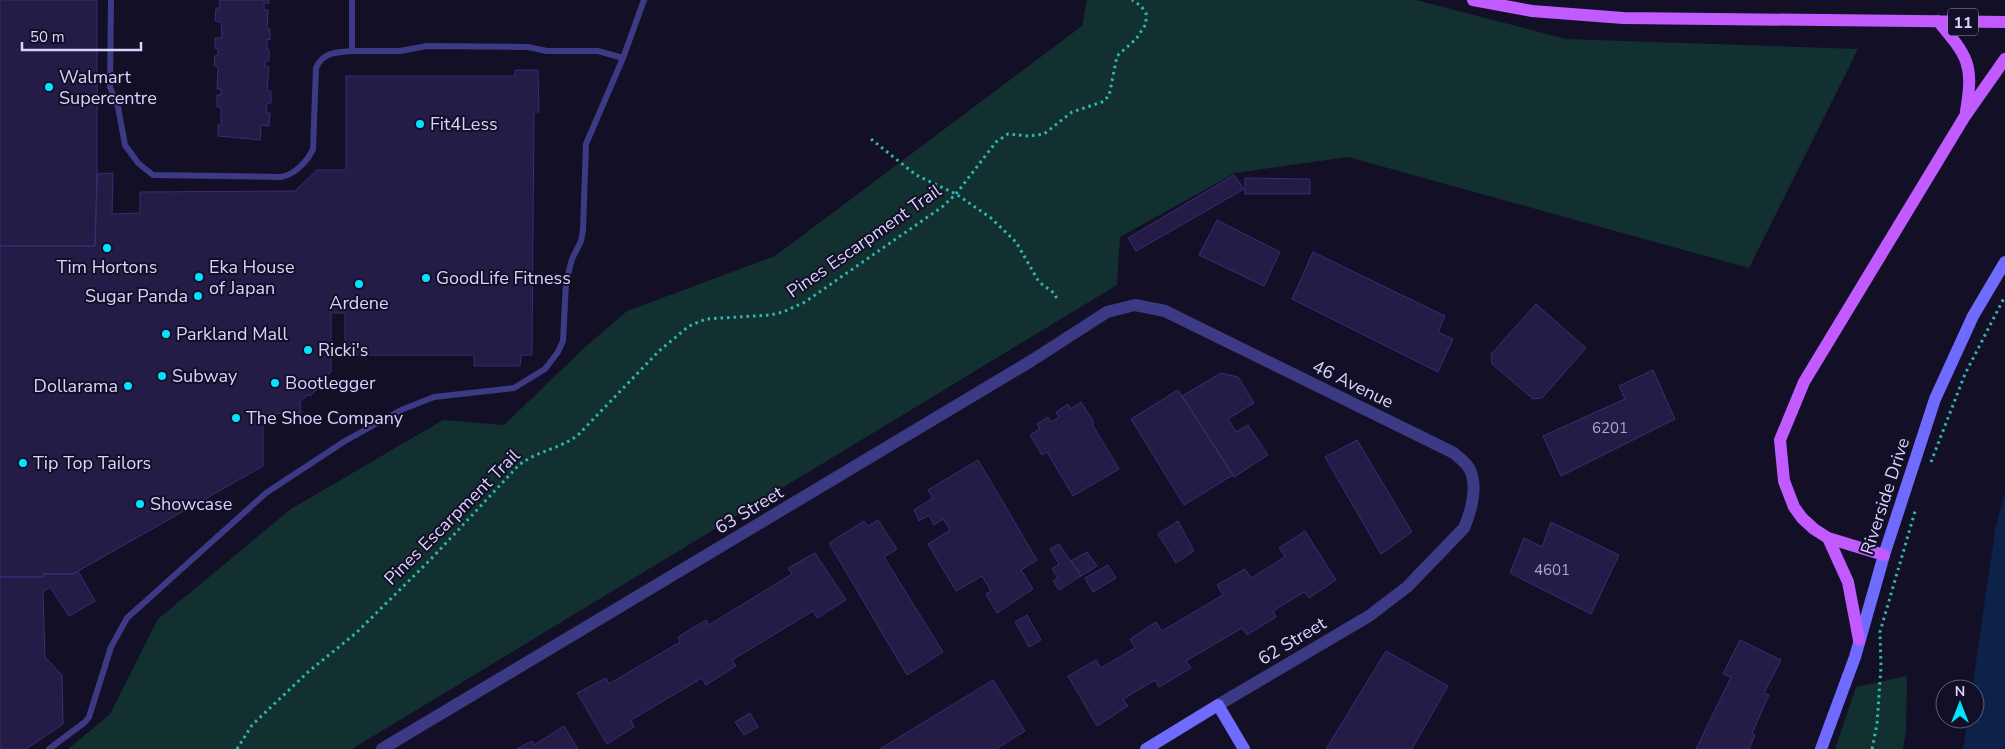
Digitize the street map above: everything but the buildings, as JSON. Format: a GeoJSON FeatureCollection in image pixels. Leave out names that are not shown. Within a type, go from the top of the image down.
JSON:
{"type":"FeatureCollection","features":[{"type":"Feature","properties":{"kind":"main road","name":"11"},"geometry":{"type":"LineString","coordinates":[[1473,0],[1532,11],[1623,18],[2005,22]]}},
{"type":"Feature","properties":{"kind":"main road"},"geometry":{"type":"LineString","coordinates":[[1938,21],[1960,48],[1969,69],[1969,91],[1965,116]]}},
{"type":"Feature","properties":{"kind":"main road"},"geometry":{"type":"LineString","coordinates":[[1884,555],[1828,538],[1808,524],[1794,506],[1784,481],[1780,440],[1804,382],[1965,116],[2005,58]]}},
{"type":"Feature","properties":{"kind":"main road","name":"Riverside Drive"},"geometry":{"type":"LineString","coordinates":[[1821,749],[1855,657],[1884,555],[1935,399],[1974,316],[2005,262]]}},
{"type":"Feature","properties":{"kind":"main road"},"geometry":{"type":"LineString","coordinates":[[1828,538],[1848,582],[1859,640]]}},
{"type":"Feature","properties":{"kind":"main road"},"geometry":{"type":"LineString","coordinates":[[1218,705],[1244,749]]}},
{"type":"Feature","properties":{"kind":"main road","name":"62 Street"},"geometry":{"type":"LineString","coordinates":[[1146,749],[1218,705]]}},
{"type":"Feature","properties":{"kind":"street","name":"46 Avenue"},"geometry":{"type":"LineString","coordinates":[[1135,305],[1165,311],[1454,453],[1470,470],[1473,488],[1472,504],[1464,528],[1445,549]]}},
{"type":"Feature","properties":{"kind":"street","name":"63 Street"},"geometry":{"type":"LineString","coordinates":[[382,749],[1032,362],[1107,312],[1135,305]]}},
{"type":"Feature","properties":{"kind":"street","name":"62 Street"},"geometry":{"type":"LineString","coordinates":[[1218,705],[1369,616],[1407,587],[1445,549]]}},
{"type":"Feature","properties":{"kind":"lane"},"geometry":{"type":"LineString","coordinates":[[111,0],[110,87],[118,107],[125,145],[145,171],[153,175],[166,177],[286,177],[309,158],[314,144],[316,68],[319,61],[330,53],[400,51],[427,46],[528,47],[547,51],[598,51],[623,58]]}},
{"type":"Feature","properties":{"kind":"lane"},"geometry":{"type":"LineString","coordinates":[[352,0],[352,51]]}},
{"type":"Feature","properties":{"kind":"lane"},"geometry":{"type":"LineString","coordinates":[[49,749],[89,717],[110,647],[127,618],[266,492],[345,441],[401,410],[434,397],[514,388],[545,369],[558,352],[565,335],[566,282],[572,258],[581,241],[583,230],[586,144],[623,58],[644,0]]}},
{"type":"Feature","properties":{"kind":"path","name":"Pines Escarpment Trail"},"geometry":{"type":"LineString","coordinates":[[238,749],[252,726],[432,560],[520,465],[536,454],[568,443],[578,435],[659,351],[680,332],[696,322],[706,319],[770,315],[783,312],[805,302],[942,207],[956,194],[1002,136],[1008,134],[1029,136],[1044,134],[1072,112],[1102,102],[1109,96],[1117,56],[1136,39],[1146,24],[1146,13],[1134,1]]}},
{"type":"Feature","properties":{"kind":"path"},"geometry":{"type":"LineString","coordinates":[[871,139],[916,175],[956,194],[991,218],[1016,242],[1039,282],[1054,294],[1057,299]]}},
{"type":"Feature","properties":{"kind":"path"},"geometry":{"type":"LineString","coordinates":[[1930,466],[1964,374],[2005,296]]}},
{"type":"Feature","properties":{"kind":"path"},"geometry":{"type":"LineString","coordinates":[[1872,749],[1881,668],[1880,632],[1918,502]]}},
{"type":"Feature","properties":{"kind":"green space"},"geometry":{"type":"Polygon","coordinates":[[[1087,0],[1416,0],[1566,39],[1858,49],[1749,268],[1348,157],[1235,173],[1120,237],[1117,285],[352,749],[68,749],[110,714],[158,619],[291,509],[443,420],[504,425],[582,350],[627,311],[775,256],[1082,26],[1087,0]]]}},
{"type":"Feature","properties":{"kind":"green space"},"geometry":{"type":"Polygon","coordinates":[[[1907,676],[1906,731],[1903,749],[1835,749],[1856,687],[1907,676]]]}},
{"type":"Feature","properties":{"kind":"water"},"geometry":{"type":"Polygon","coordinates":[[[2005,491],[2005,749],[1963,749],[1966,729],[1985,729],[1985,679],[1973,679],[1995,531],[2005,491]]]}},
{"type":"Feature","properties":{"kind":"place","name":"Walmart Supercentre"},"geometry":{"type":"Point","coordinates":[49,87]}},
{"type":"Feature","properties":{"kind":"place","name":"Fit4Less"},"geometry":{"type":"Point","coordinates":[420,124]}},
{"type":"Feature","properties":{"kind":"place","name":"Tim Hortons"},"geometry":{"type":"Point","coordinates":[107,248]}},
{"type":"Feature","properties":{"kind":"place","name":"Eka House of Japan"},"geometry":{"type":"Point","coordinates":[199,277]}},
{"type":"Feature","properties":{"kind":"place","name":"GoodLife Fitness"},"geometry":{"type":"Point","coordinates":[426,278]}},
{"type":"Feature","properties":{"kind":"place","name":"Ardene"},"geometry":{"type":"Point","coordinates":[359,284]}},
{"type":"Feature","properties":{"kind":"place","name":"Sugar Panda"},"geometry":{"type":"Point","coordinates":[198,296]}},
{"type":"Feature","properties":{"kind":"place","name":"Parkland Mall"},"geometry":{"type":"Point","coordinates":[166,334]}},
{"type":"Feature","properties":{"kind":"place","name":"Ricki's"},"geometry":{"type":"Point","coordinates":[308,350]}},
{"type":"Feature","properties":{"kind":"place","name":"Subway"},"geometry":{"type":"Point","coordinates":[162,376]}},
{"type":"Feature","properties":{"kind":"place","name":"Bootlegger"},"geometry":{"type":"Point","coordinates":[275,383]}},
{"type":"Feature","properties":{"kind":"place","name":"Dollarama"},"geometry":{"type":"Point","coordinates":[128,386]}},
{"type":"Feature","properties":{"kind":"place","name":"The Shoe Company"},"geometry":{"type":"Point","coordinates":[236,418]}},
{"type":"Feature","properties":{"kind":"place","name":"Tip Top Tailors"},"geometry":{"type":"Point","coordinates":[23,463]}},
{"type":"Feature","properties":{"kind":"place","name":"Showcase"},"geometry":{"type":"Point","coordinates":[140,504]}}]}
